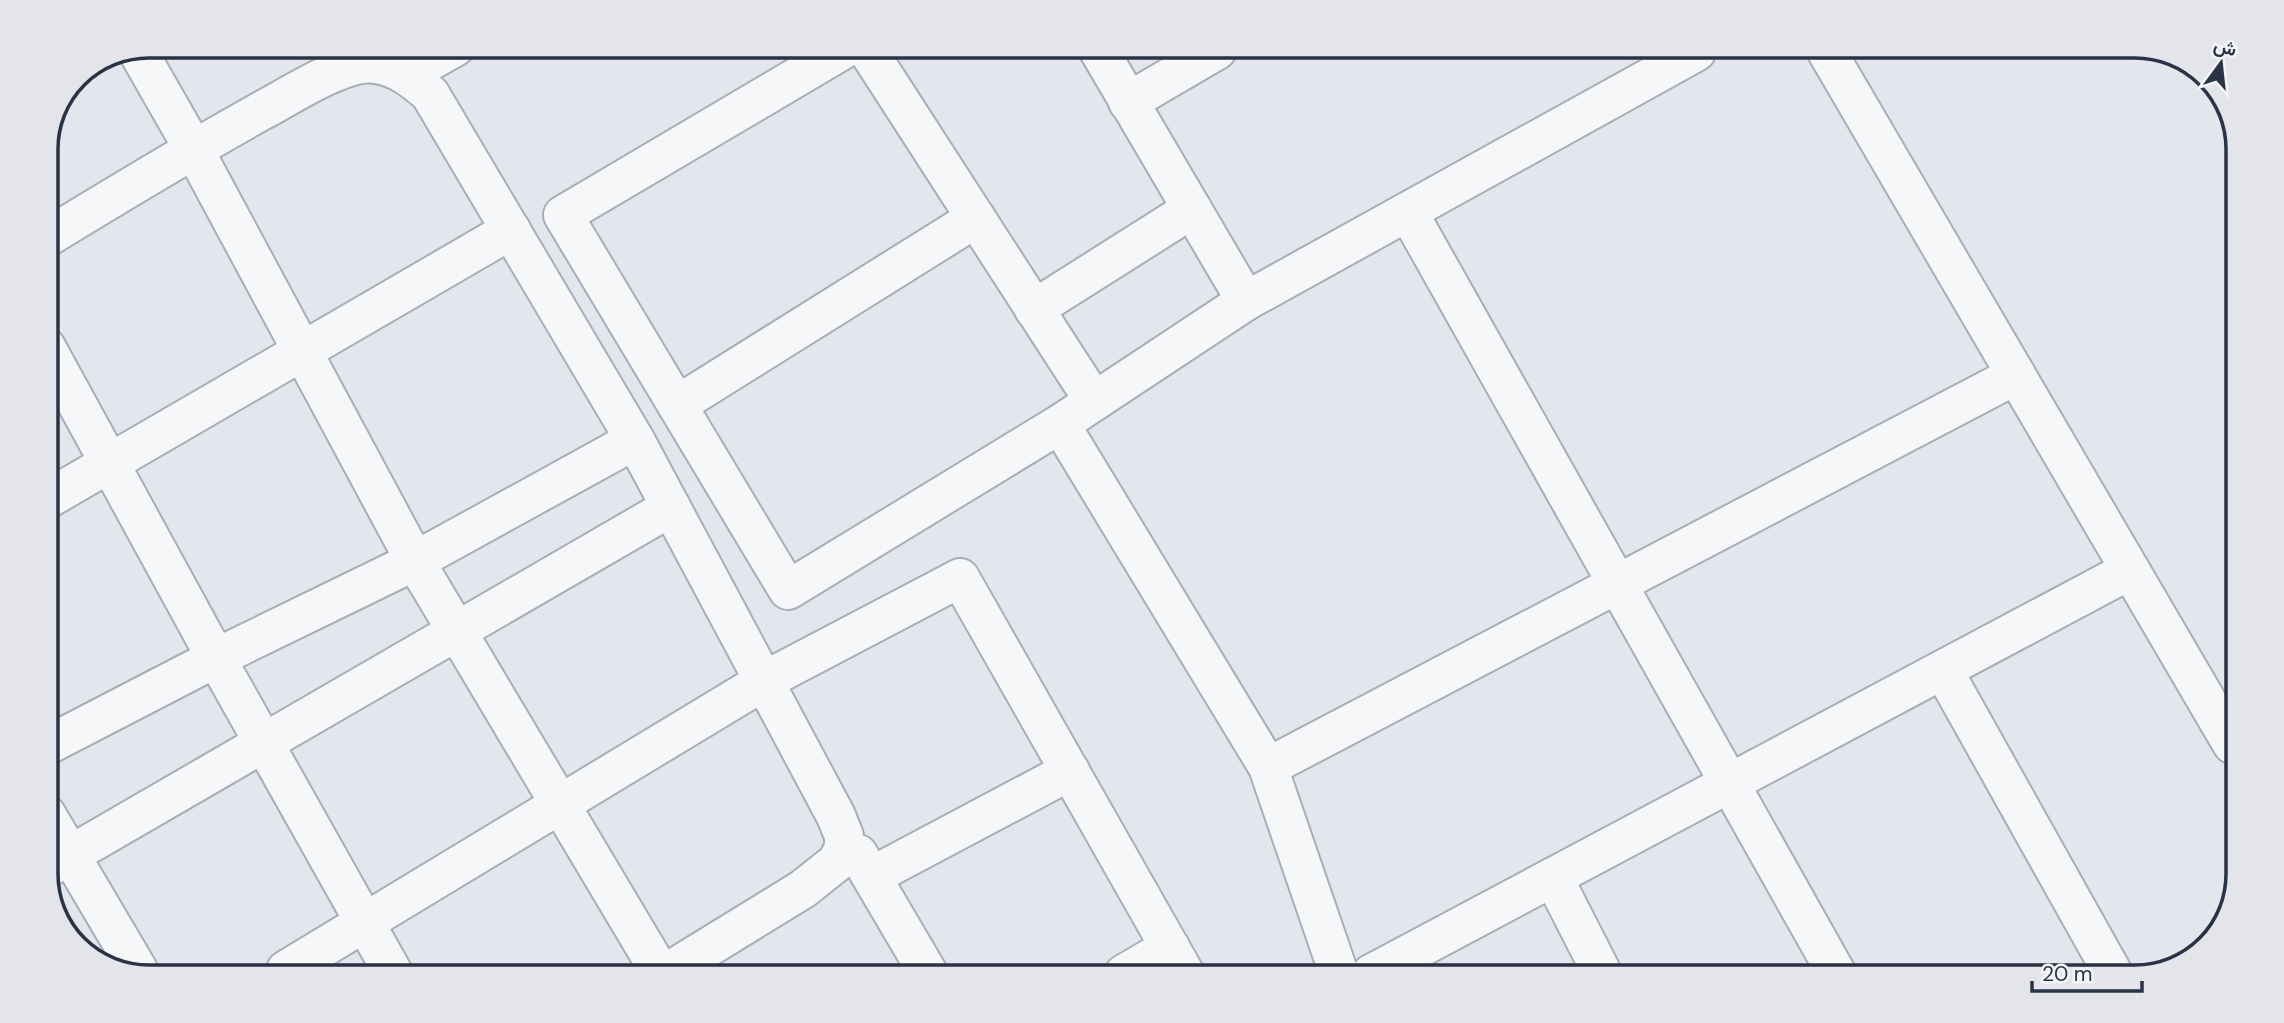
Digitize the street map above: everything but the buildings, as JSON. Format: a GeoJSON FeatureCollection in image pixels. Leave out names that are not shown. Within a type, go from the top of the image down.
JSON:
{"type":"FeatureCollection","features":[{"type":"Feature","properties":{"kind":"street"},"geometry":{"type":"LineString","coordinates":[[142,58],[194,148],[415,561],[656,965]]}},
{"type":"Feature","properties":{"kind":"street"},"geometry":{"type":"LineString","coordinates":[[829,58],[563,215],[788,590],[1060,424],[1246,301],[1685,58]]}},
{"type":"Feature","properties":{"kind":"street"},"geometry":{"type":"LineString","coordinates":[[872,58],[1094,401]]}},
{"type":"Feature","properties":{"kind":"street"},"geometry":{"type":"LineString","coordinates":[[1103,58],[1246,301]]}},
{"type":"Feature","properties":{"kind":"street"},"geometry":{"type":"LineString","coordinates":[[1128,102],[1203,58]]}},
{"type":"Feature","properties":{"kind":"street"},"geometry":{"type":"LineString","coordinates":[[1831,58],[2226,734]]}},
{"type":"Feature","properties":{"kind":"street"},"geometry":{"type":"LineString","coordinates":[[58,231],[194,148],[327,76],[356,65],[399,60],[430,94],[635,440],[836,816],[923,965]]}},
{"type":"Feature","properties":{"kind":"street"},"geometry":{"type":"LineString","coordinates":[[1034,309],[1192,209]]}},
{"type":"Feature","properties":{"kind":"street"},"geometry":{"type":"LineString","coordinates":[[1408,212],[1832,965]]}},
{"type":"Feature","properties":{"kind":"street"},"geometry":{"type":"LineString","coordinates":[[677,405],[976,218]]}},
{"type":"Feature","properties":{"kind":"street"},"geometry":{"type":"LineString","coordinates":[[58,493],[510,230]]}},
{"type":"Feature","properties":{"kind":"street"},"geometry":{"type":"LineString","coordinates":[[58,368],[216,658],[389,965]]}},
{"type":"Feature","properties":{"kind":"street"},"geometry":{"type":"LineString","coordinates":[[1268,767],[2017,375]]}},
{"type":"Feature","properties":{"kind":"street"},"geometry":{"type":"LineString","coordinates":[[1060,424],[1268,767],[1336,965]]}},
{"type":"Feature","properties":{"kind":"street"},"geometry":{"type":"LineString","coordinates":[[58,740],[216,658],[415,561],[635,440]]}},
{"type":"Feature","properties":{"kind":"street"},"geometry":{"type":"LineString","coordinates":[[134,964],[58,862],[671,507]]}},
{"type":"Feature","properties":{"kind":"street"},"geometry":{"type":"LineString","coordinates":[[1388,965],[2130,570]]}},
{"type":"Feature","properties":{"kind":"street"},"geometry":{"type":"LineString","coordinates":[[294,965],[764,681],[960,579],[1177,960],[1158,965]]}},
{"type":"Feature","properties":{"kind":"street"},"geometry":{"type":"LineString","coordinates":[[1943,670],[2108,965]]}},
{"type":"Feature","properties":{"kind":"street"},"geometry":{"type":"LineString","coordinates":[[872,876],[1070,771]]}},
{"type":"Feature","properties":{"kind":"street"},"geometry":{"type":"LineString","coordinates":[[679,965],[803,889],[837,862],[844,848],[844,836],[836,816]]}},
{"type":"Feature","properties":{"kind":"street"},"geometry":{"type":"LineString","coordinates":[[1553,877],[1598,965]]}}]}
